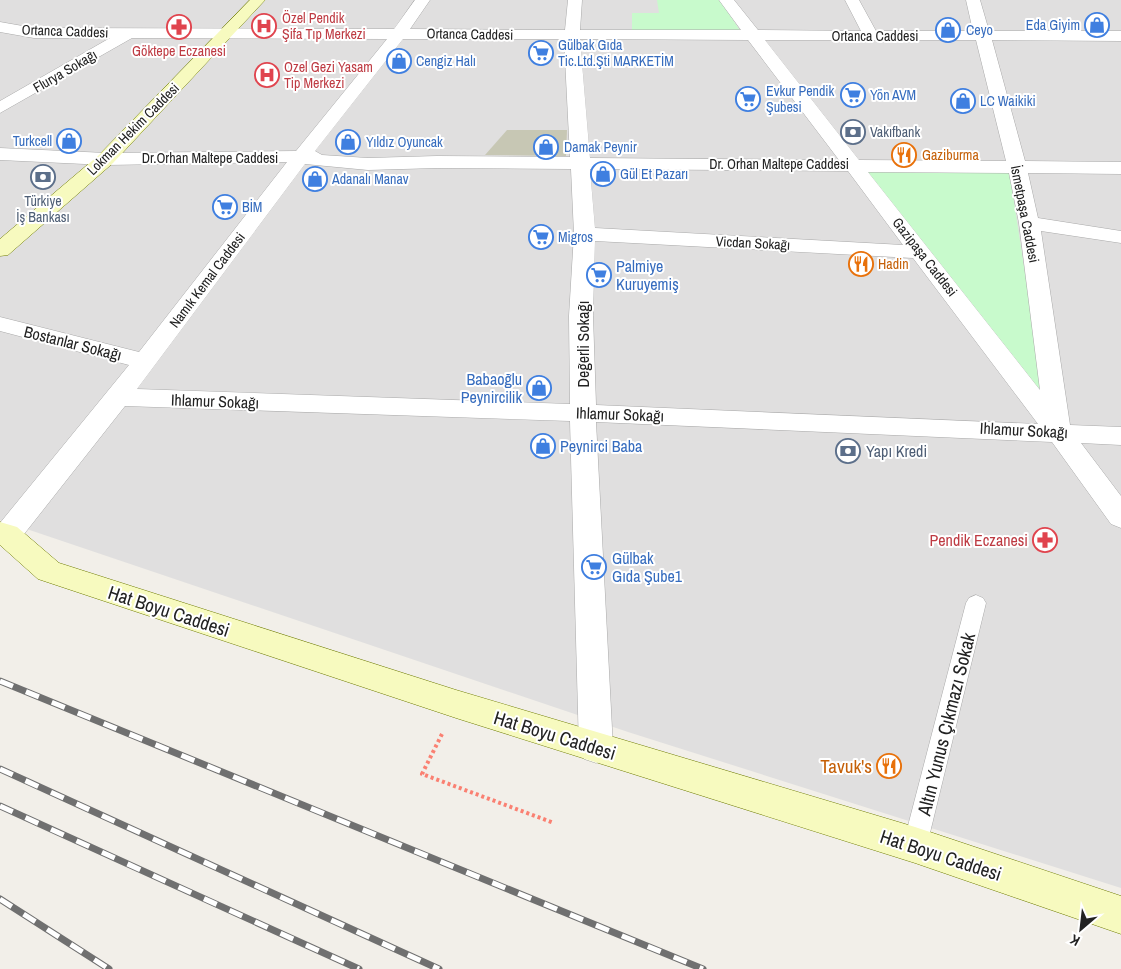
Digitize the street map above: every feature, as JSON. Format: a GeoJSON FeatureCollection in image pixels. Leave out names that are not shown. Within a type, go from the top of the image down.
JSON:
{"type":"FeatureCollection","features":[{"type":"Feature","properties":{"kind":"street","name":"Lokman Hekim Caddesi"},"geometry":{"type":"LineString","coordinates":[[0,250],[106,159],[230,32],[258,0]]}},
{"type":"Feature","properties":{"kind":"street","name":"Namık Kemal Caddesi"},"geometry":{"type":"LineString","coordinates":[[4,534],[118,397],[300,158],[399,34],[423,0]]}},
{"type":"Feature","properties":{"kind":"street","name":"Değerli Sokağı"},"geometry":{"type":"LineString","coordinates":[[575,0],[572,35],[585,234],[582,316],[583,413],[596,748]]}},
{"type":"Feature","properties":{"kind":"street","name":"Gazipaşa Caddesi"},"geometry":{"type":"LineString","coordinates":[[726,0],[751,36],[854,165],[1058,431],[1121,517]]}},
{"type":"Feature","properties":{"kind":"street"},"geometry":{"type":"LineString","coordinates":[[852,0],[871,35]]}},
{"type":"Feature","properties":{"kind":"street","name":"İsmetpaşa Caddesi"},"geometry":{"type":"LineString","coordinates":[[972,0],[1016,166],[1029,223],[1058,431]]}},
{"type":"Feature","properties":{"kind":"street","name":"Ortanca Caddesi"},"geometry":{"type":"LineString","coordinates":[[0,27],[34,33],[230,32],[751,36],[1121,36]]}},
{"type":"Feature","properties":{"kind":"street","name":"Flurya Sokağı"},"geometry":{"type":"LineString","coordinates":[[0,108],[130,33]]}},
{"type":"Feature","properties":{"kind":"street","name":"Dr.Orhan Maltepe Caddesi"},"geometry":{"type":"LineString","coordinates":[[0,154],[106,159],[300,158],[318,161],[414,164],[437,162]]}},
{"type":"Feature","properties":{"kind":"street","name":"Dr. Orhan Maltepe Caddesi"},"geometry":{"type":"LineString","coordinates":[[437,162],[1121,168]]}},
{"type":"Feature","properties":{"kind":"street"},"geometry":{"type":"LineString","coordinates":[[1029,223],[1121,237]]}},
{"type":"Feature","properties":{"kind":"street","name":"Vicdan Sokağı"},"geometry":{"type":"LineString","coordinates":[[585,234],[921,252]]}},
{"type":"Feature","properties":{"kind":"street","name":"Bostanlar Sokağı"},"geometry":{"type":"LineString","coordinates":[[0,324],[145,361]]}},
{"type":"Feature","properties":{"kind":"street","name":"Ihlamur Sokağı"},"geometry":{"type":"LineString","coordinates":[[118,397],[1058,431],[1121,436]]}},
{"type":"Feature","properties":{"kind":"street","name":"Hat Boyu Caddesi"},"geometry":{"type":"LineString","coordinates":[[4,534],[49,571],[456,704],[915,845],[1121,915]]}},
{"type":"Feature","properties":{"kind":"lane","name":"Altın Yunus Çıkmazı Sokak"},"geometry":{"type":"LineString","coordinates":[[915,845],[976,603]]}},
{"type":"Feature","properties":{"kind":"path"},"geometry":{"type":"LineString","coordinates":[[456,704],[422,774],[554,823]]}},
{"type":"Feature","properties":{"kind":"shaded area"},"geometry":{"type":"Polygon","coordinates":[[[0,0],[1121,0],[1121,888],[628,732],[0,520],[0,0]]]}},
{"type":"Feature","properties":{"kind":"shaded area"},"geometry":{"type":"Polygon","coordinates":[[[507,130],[567,130],[566,156],[485,155],[507,130]]]}},
{"type":"Feature","properties":{"kind":"green space"},"geometry":{"type":"Polygon","coordinates":[[[657,0],[720,0],[741,32],[632,31],[632,13],[659,13],[657,0]]]}},
{"type":"Feature","properties":{"kind":"green space"},"geometry":{"type":"Polygon","coordinates":[[[851,168],[1009,170],[1045,401],[851,168]]]}},
{"type":"Feature","properties":{"kind":"railway"},"geometry":{"type":"LineString","coordinates":[[0,681],[703,969]]}},
{"type":"Feature","properties":{"kind":"railway"},"geometry":{"type":"LineString","coordinates":[[0,769],[439,969]]}},
{"type":"Feature","properties":{"kind":"railway"},"geometry":{"type":"LineString","coordinates":[[0,806],[359,969]]}},
{"type":"Feature","properties":{"kind":"railway"},"geometry":{"type":"LineString","coordinates":[[0,899],[109,969]]}},
{"type":"Feature","properties":{"kind":"place","name":"Eda Giyim"},"geometry":{"type":"Point","coordinates":[1097,25]}},
{"type":"Feature","properties":{"kind":"place","name":"Özel Pendik Şifa Tıp Merkezi"},"geometry":{"type":"Point","coordinates":[264,26]}},
{"type":"Feature","properties":{"kind":"place","name":"Göktepe Eczanesi"},"geometry":{"type":"Point","coordinates":[179,27]}},
{"type":"Feature","properties":{"kind":"place","name":"Ceyo"},"geometry":{"type":"Point","coordinates":[948,30]}},
{"type":"Feature","properties":{"kind":"place","name":"Gülbak Gıda Tic.Ltd.Şti MARKETİM"},"geometry":{"type":"Point","coordinates":[541,53]}},
{"type":"Feature","properties":{"kind":"place","name":"Cengiz Halı"},"geometry":{"type":"Point","coordinates":[399,61]}},
{"type":"Feature","properties":{"kind":"place","name":"Ozel Gezi Yasam Tip Merkezi"},"geometry":{"type":"Point","coordinates":[267,75]}},
{"type":"Feature","properties":{"kind":"place","name":"Yön AVM"},"geometry":{"type":"Point","coordinates":[853,95]}},
{"type":"Feature","properties":{"kind":"place","name":"Evkur Pendik Şubesi"},"geometry":{"type":"Point","coordinates":[748,99]}},
{"type":"Feature","properties":{"kind":"place","name":"LC Waikiki"},"geometry":{"type":"Point","coordinates":[963,101]}},
{"type":"Feature","properties":{"kind":"place","name":"Vakıfbank"},"geometry":{"type":"Point","coordinates":[853,132]}},
{"type":"Feature","properties":{"kind":"place","name":"Turkcell"},"geometry":{"type":"Point","coordinates":[69,141]}},
{"type":"Feature","properties":{"kind":"place","name":"Yıldız Oyuncak"},"geometry":{"type":"Point","coordinates":[348,142]}},
{"type":"Feature","properties":{"kind":"place","name":"Damak Peynir"},"geometry":{"type":"Point","coordinates":[546,147]}},
{"type":"Feature","properties":{"kind":"place","name":"Gaziburma"},"geometry":{"type":"Point","coordinates":[904,155]}},
{"type":"Feature","properties":{"kind":"place","name":"Gül Et Pazarı"},"geometry":{"type":"Point","coordinates":[603,174]}},
{"type":"Feature","properties":{"kind":"place","name":"Türkiye İş Bankası"},"geometry":{"type":"Point","coordinates":[43,177]}},
{"type":"Feature","properties":{"kind":"place","name":"Adanalı Manav"},"geometry":{"type":"Point","coordinates":[315,179]}},
{"type":"Feature","properties":{"kind":"place","name":"BİM"},"geometry":{"type":"Point","coordinates":[225,207]}},
{"type":"Feature","properties":{"kind":"place","name":"Migros"},"geometry":{"type":"Point","coordinates":[541,237]}},
{"type":"Feature","properties":{"kind":"place","name":"Hadin"},"geometry":{"type":"Point","coordinates":[861,264]}},
{"type":"Feature","properties":{"kind":"place","name":"Palmiye Kuruyemiş"},"geometry":{"type":"Point","coordinates":[599,275]}},
{"type":"Feature","properties":{"kind":"place","name":"Babaoğlu Peynircilik"},"geometry":{"type":"Point","coordinates":[539,388]}},
{"type":"Feature","properties":{"kind":"place","name":"Peynirci Baba"},"geometry":{"type":"Point","coordinates":[543,446]}},
{"type":"Feature","properties":{"kind":"place","name":"Yapı Kredi"},"geometry":{"type":"Point","coordinates":[848,451]}},
{"type":"Feature","properties":{"kind":"place","name":"Pendik Eczanesi"},"geometry":{"type":"Point","coordinates":[1045,540]}},
{"type":"Feature","properties":{"kind":"place","name":"Gülbak Gıda Şube1"},"geometry":{"type":"Point","coordinates":[594,567]}},
{"type":"Feature","properties":{"kind":"place","name":"Tavuk's"},"geometry":{"type":"Point","coordinates":[889,766]}}]}
